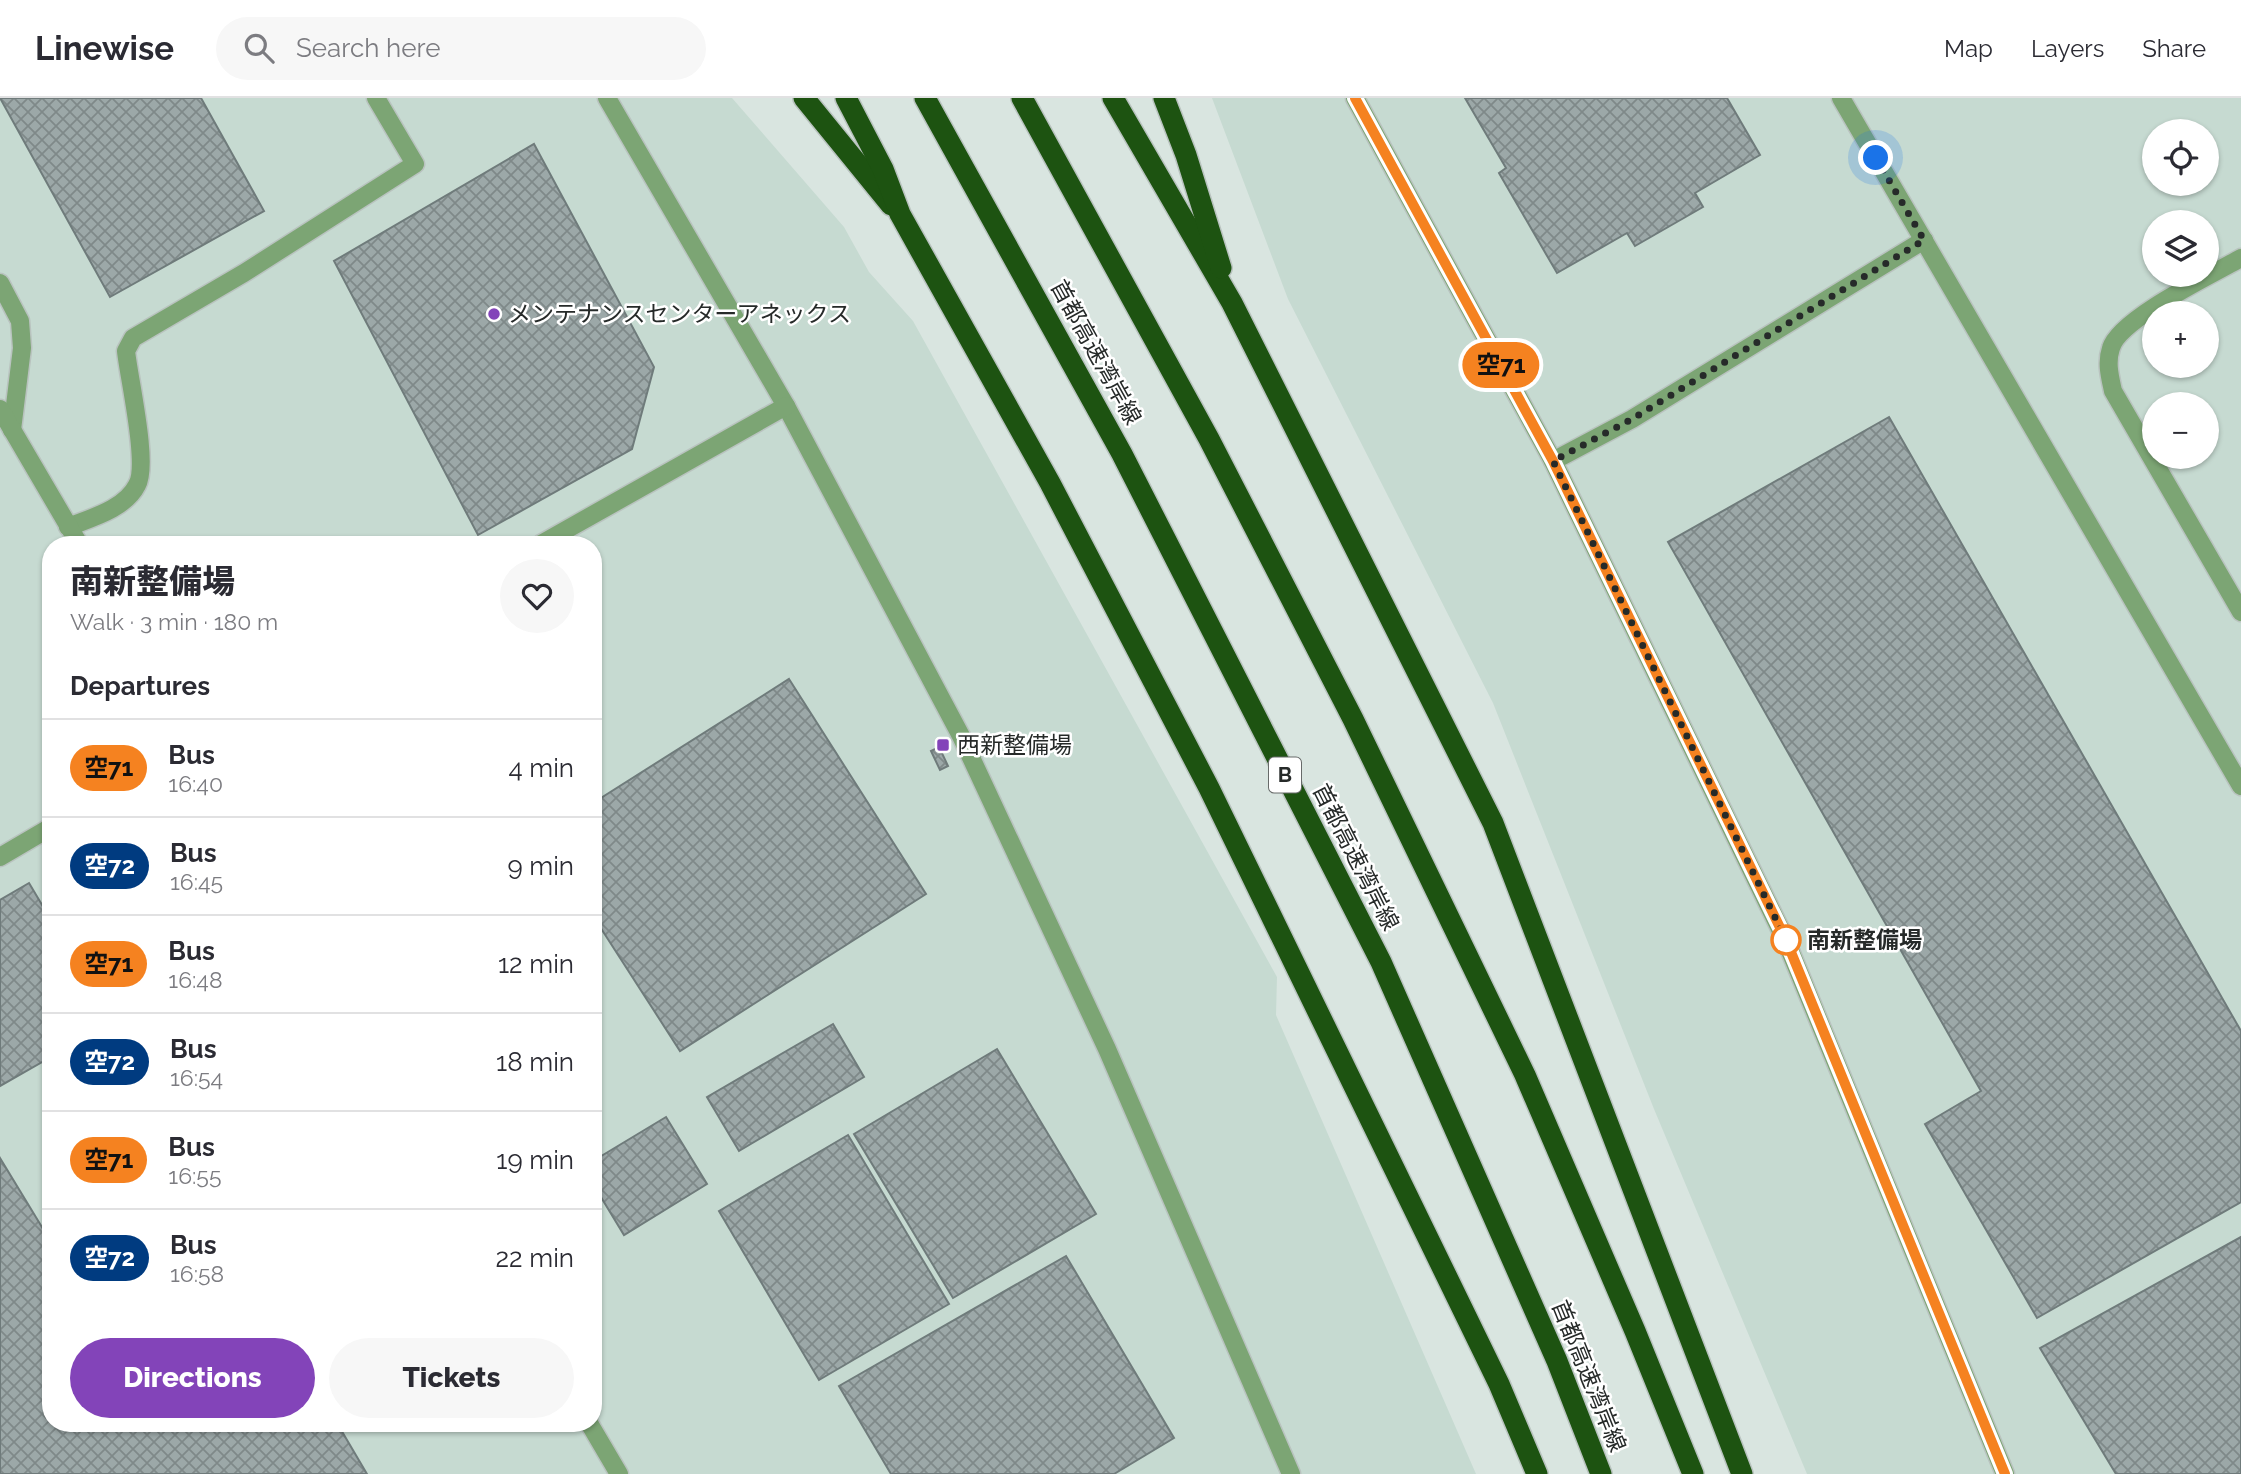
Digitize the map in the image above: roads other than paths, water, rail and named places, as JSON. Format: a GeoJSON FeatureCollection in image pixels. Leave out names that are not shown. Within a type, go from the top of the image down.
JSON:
{"type":"FeatureCollection","features":[{"type":"Feature","properties":{"kind":"highway"},"geometry":{"type":"LineString","coordinates":[[804,98],[900,214]]}},
{"type":"Feature","properties":{"kind":"highway"},"geometry":{"type":"LineString","coordinates":[[846,98],[883,169],[900,214],[1050,483],[1209,788],[1499,1384],[1537,1474]]}},
{"type":"Feature","properties":{"kind":"highway","name":"首都高速湾岸線"},"geometry":{"type":"LineString","coordinates":[[925,98],[1122,454],[1381,962],[1557,1361],[1601,1474]]}},
{"type":"Feature","properties":{"kind":"highway"},"geometry":{"type":"LineString","coordinates":[[1022,98],[1209,439],[1353,719],[1525,1075],[1693,1474]]}},
{"type":"Feature","properties":{"kind":"highway"},"geometry":{"type":"LineString","coordinates":[[1113,98],[1231,303],[1493,823],[1742,1474]]}},
{"type":"Feature","properties":{"kind":"highway"},"geometry":{"type":"LineString","coordinates":[[1164,98],[1186,155],[1231,303]]}},
{"type":"Feature","properties":{"kind":"street"},"geometry":{"type":"LineString","coordinates":[[68,527],[102,514],[122,502],[137,485],[143,465],[126,351],[132,338],[244,273],[415,164],[376,98]]}},
{"type":"Feature","properties":{"kind":"street"},"geometry":{"type":"LineString","coordinates":[[607,98],[786,406],[961,736],[1107,1049],[1291,1474]]}},
{"type":"Feature","properties":{"kind":"street"},"geometry":{"type":"LineString","coordinates":[[1355,98],[1553,461],[1786,940],[2005,1474]]}},
{"type":"Feature","properties":{"kind":"street"},"geometry":{"type":"LineString","coordinates":[[1841,98],[2241,786]]}},
{"type":"Feature","properties":{"kind":"street"},"geometry":{"type":"LineString","coordinates":[[1553,461],[1632,419],[1924,240]]}},
{"type":"Feature","properties":{"kind":"street"},"geometry":{"type":"LineString","coordinates":[[2241,258],[2139,317],[2122,331],[2111,346],[2108,370],[2113,391],[2241,612]]}},
{"type":"Feature","properties":{"kind":"street"},"geometry":{"type":"LineString","coordinates":[[0,283],[20,321],[22,348],[12,430]]}},
{"type":"Feature","properties":{"kind":"street"},"geometry":{"type":"LineString","coordinates":[[555,536],[786,406]]}},
{"type":"Feature","properties":{"kind":"street"},"geometry":{"type":"LineString","coordinates":[[0,409],[74,536]]}},
{"type":"Feature","properties":{"kind":"street"},"geometry":{"type":"LineString","coordinates":[[0,857],[42,832]]}},
{"type":"Feature","properties":{"kind":"street"},"geometry":{"type":"LineString","coordinates":[[594,1432],[619,1474]]}},
{"type":"Feature","properties":{"kind":"place","name":"メンテナンスセンターアネックス"},"geometry":{"type":"Point","coordinates":[494,314]}},
{"type":"Feature","properties":{"kind":"place","name":"西新整備場"},"geometry":{"type":"Point","coordinates":[943,745]}},
{"type":"Feature","properties":{"kind":"place","name":"南新整備場"},"geometry":{"type":"Point","coordinates":[1786,940]}}]}
